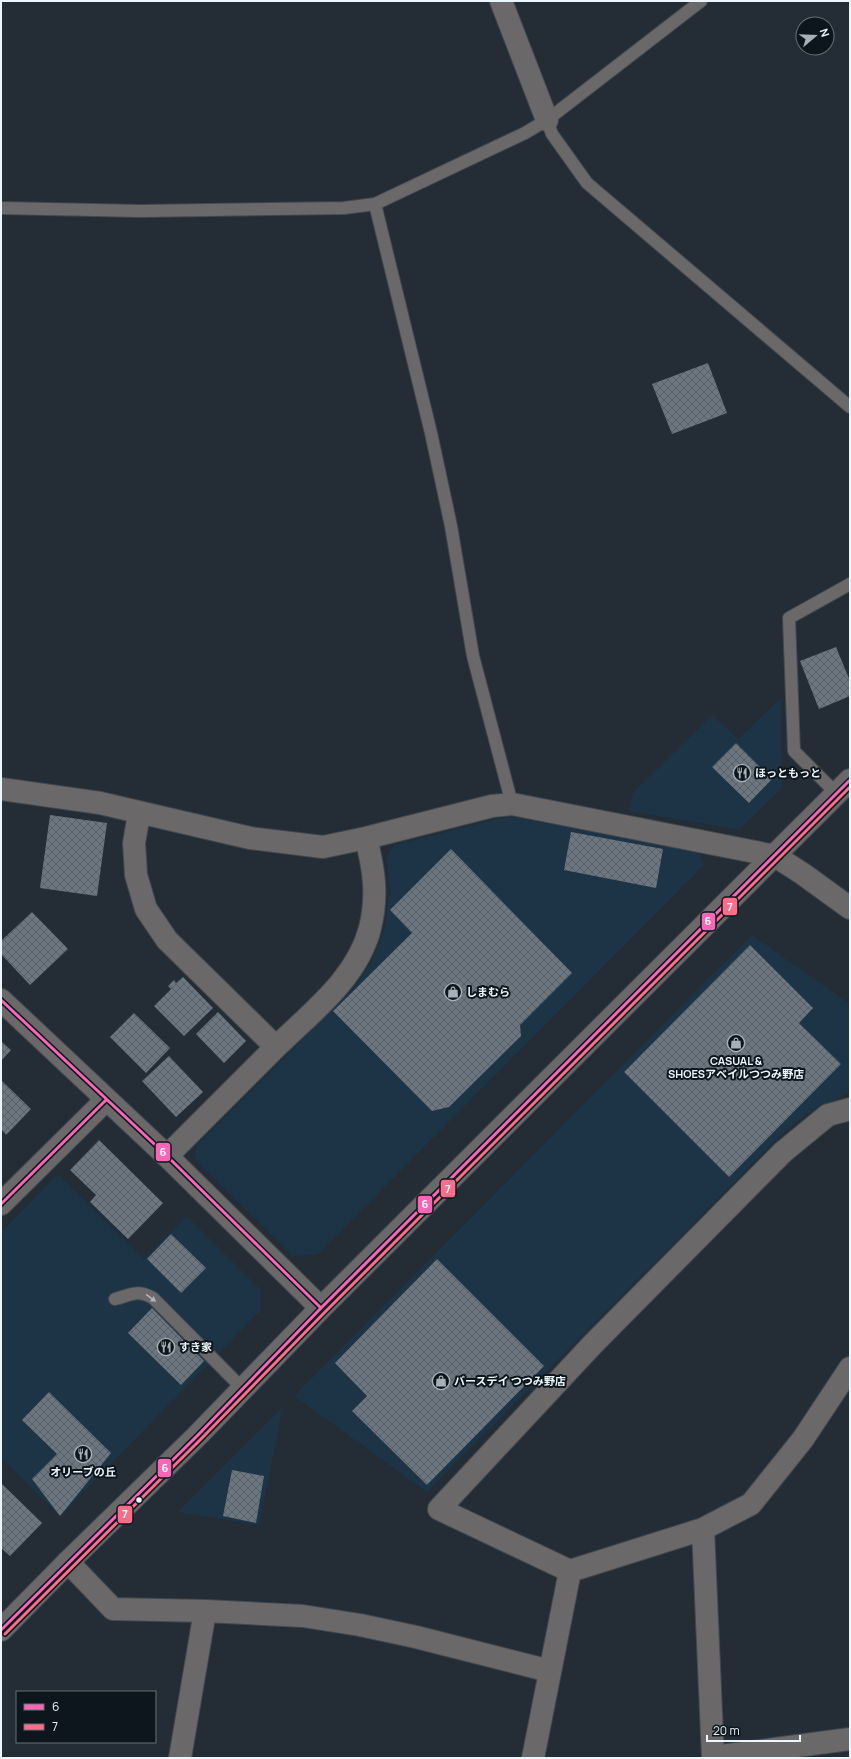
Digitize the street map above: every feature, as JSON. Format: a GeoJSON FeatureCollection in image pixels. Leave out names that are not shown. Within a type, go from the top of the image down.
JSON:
{"type":"FeatureCollection","features":[{"type":"Feature","properties":{"kind":"street"},"geometry":{"type":"LineString","coordinates":[[501,1],[547,120]]}},
{"type":"Feature","properties":{"kind":"street"},"geometry":{"type":"LineString","coordinates":[[1,1630],[843,787]]}},
{"type":"Feature","properties":{"kind":"street"},"geometry":{"type":"LineString","coordinates":[[1,789],[100,804],[250,838],[323,847],[366,838],[492,806],[512,804],[775,856],[850,908]]}},
{"type":"Feature","properties":{"kind":"street"},"geometry":{"type":"LineString","coordinates":[[139,814],[134,842],[136,875],[146,909],[167,940],[276,1046]]}},
{"type":"Feature","properties":{"kind":"street"},"geometry":{"type":"LineString","coordinates":[[167,1156],[334,990],[358,958],[370,928],[375,897],[374,870],[366,838]]}},
{"type":"Feature","properties":{"kind":"street"},"geometry":{"type":"LineString","coordinates":[[1,1000],[167,1156],[321,1308]]}},
{"type":"Feature","properties":{"kind":"street"},"geometry":{"type":"LineString","coordinates":[[1,1204],[106,1100]]}},
{"type":"Feature","properties":{"kind":"street"},"geometry":{"type":"LineString","coordinates":[[850,1109],[828,1115],[782,1152],[593,1344],[439,1509],[570,1571],[703,1528],[751,1504],[803,1439],[850,1368]]}},
{"type":"Feature","properties":{"kind":"street"},"geometry":{"type":"LineString","coordinates":[[703,1528],[713,1758],[850,1739]]}},
{"type":"Feature","properties":{"kind":"street"},"geometry":{"type":"LineString","coordinates":[[68,1562],[113,1609],[205,1611],[303,1616],[360,1625],[416,1637],[550,1671]]}},
{"type":"Feature","properties":{"kind":"street"},"geometry":{"type":"LineString","coordinates":[[533,1758],[570,1571]]}},
{"type":"Feature","properties":{"kind":"street"},"geometry":{"type":"LineString","coordinates":[[180,1758],[205,1611]]}},
{"type":"Feature","properties":{"kind":"lane"},"geometry":{"type":"LineString","coordinates":[[1,208],[141,211],[344,208],[375,204],[525,133],[547,120],[701,1]]}},
{"type":"Feature","properties":{"kind":"lane"},"geometry":{"type":"LineString","coordinates":[[547,120],[552,134],[587,182],[850,407]]}},
{"type":"Feature","properties":{"kind":"lane"},"geometry":{"type":"LineString","coordinates":[[375,204],[431,433],[451,526],[473,656],[512,804]]}},
{"type":"Feature","properties":{"kind":"lane"},"geometry":{"type":"LineString","coordinates":[[843,787],[794,751],[789,618],[850,584]]}},
{"type":"Feature","properties":{"kind":"lane"},"geometry":{"type":"LineString","coordinates":[[115,1299],[134,1292],[153,1298],[243,1389]]}},
{"type":"Feature","properties":{"kind":"shaded area"},"geometry":{"type":"Polygon","coordinates":[[[781,698],[782,788],[739,830],[628,811],[633,793],[712,715],[738,739],[781,698]]]}},
{"type":"Feature","properties":{"kind":"shaded area"},"geometry":{"type":"Polygon","coordinates":[[[501,818],[517,818],[699,852],[704,865],[317,1255],[293,1256],[195,1160],[196,1146],[354,988],[371,963],[385,928],[390,888],[386,857],[394,845],[501,818]]]}},
{"type":"Feature","properties":{"kind":"shaded area"},"geometry":{"type":"Polygon","coordinates":[[[752,935],[850,1004],[850,1092],[807,1114],[783,1133],[427,1492],[294,1396],[752,935]]]}},
{"type":"Feature","properties":{"kind":"shaded area"},"geometry":{"type":"Polygon","coordinates":[[[58,1174],[144,1259],[187,1216],[260,1289],[260,1311],[60,1516],[1,1458],[1,1232],[58,1174]]]}},
{"type":"Feature","properties":{"kind":"shaded area"},"geometry":{"type":"Polygon","coordinates":[[[283,1407],[259,1525],[178,1512],[283,1407]]]}},
{"type":"Feature","properties":{"kind":"building"},"geometry":{"type":"Polygon","coordinates":[[[708,363],[727,413],[672,434],[652,384],[708,363]]]}},
{"type":"Feature","properties":{"kind":"building"},"geometry":{"type":"Polygon","coordinates":[[[836,647],[850,681],[850,696],[819,709],[800,661],[836,647]]]}},
{"type":"Feature","properties":{"kind":"building","name":"ほっともっと"},"geometry":{"type":"Polygon","coordinates":[[[736,743],[772,779],[749,803],[712,767],[736,743]]]}},
{"type":"Feature","properties":{"kind":"building"},"geometry":{"type":"Polygon","coordinates":[[[50,815],[107,823],[97,896],[40,888],[50,815]]]}},
{"type":"Feature","properties":{"kind":"building"},"geometry":{"type":"Polygon","coordinates":[[[571,832],[663,849],[656,888],[564,870],[571,832]]]}},
{"type":"Feature","properties":{"kind":"building","name":"しまむら"},"geometry":{"type":"Polygon","coordinates":[[[451,849],[572,973],[520,1025],[521,1036],[449,1107],[432,1111],[333,1011],[412,933],[390,910],[451,849]]]}},
{"type":"Feature","properties":{"kind":"building"},"geometry":{"type":"Polygon","coordinates":[[[32,912],[68,949],[30,985],[1,954],[1,941],[32,912]]]}},
{"type":"Feature","properties":{"kind":"building","name":"CASUAL & SHOESアベイルつつみ野店"},"geometry":{"type":"Polygon","coordinates":[[[750,945],[813,1008],[799,1023],[841,1064],[729,1177],[624,1072],[750,945]]]}},
{"type":"Feature","properties":{"kind":"building"},"geometry":{"type":"Polygon","coordinates":[[[183,977],[213,1008],[184,1036],[154,1006],[171,989],[168,986],[174,980],[176,983],[183,977]]]}},
{"type":"Feature","properties":{"kind":"building"},"geometry":{"type":"Polygon","coordinates":[[[218,1012],[246,1041],[224,1063],[196,1034],[218,1012]]]}},
{"type":"Feature","properties":{"kind":"building"},"geometry":{"type":"Polygon","coordinates":[[[134,1013],[170,1048],[146,1073],[110,1037],[134,1013]]]}},
{"type":"Feature","properties":{"kind":"building"},"geometry":{"type":"Polygon","coordinates":[[[1,1041],[11,1050],[1,1061],[1,1041]]]}},
{"type":"Feature","properties":{"kind":"building"},"geometry":{"type":"Polygon","coordinates":[[[169,1056],[203,1092],[176,1117],[142,1081],[169,1056]]]}},
{"type":"Feature","properties":{"kind":"building"},"geometry":{"type":"Polygon","coordinates":[[[1,1080],[31,1109],[6,1135],[1,1129],[1,1080]]]}},
{"type":"Feature","properties":{"kind":"building"},"geometry":{"type":"Polygon","coordinates":[[[99,1140],[163,1203],[128,1239],[90,1202],[96,1195],[70,1170],[99,1140]]]}},
{"type":"Feature","properties":{"kind":"building"},"geometry":{"type":"Polygon","coordinates":[[[171,1234],[206,1268],[181,1293],[147,1259],[171,1234]]]}},
{"type":"Feature","properties":{"kind":"building","name":"バースデイ つつみ野店"},"geometry":{"type":"Polygon","coordinates":[[[437,1259],[544,1366],[427,1485],[352,1411],[367,1396],[335,1363],[437,1259]]]}},
{"type":"Feature","properties":{"kind":"building","name":"すき家"},"geometry":{"type":"Polygon","coordinates":[[[152,1308],[204,1361],[181,1385],[128,1333],[152,1308]]]}},
{"type":"Feature","properties":{"kind":"building","name":"オリーブの丘"},"geometry":{"type":"Polygon","coordinates":[[[49,1392],[111,1453],[60,1516],[32,1479],[57,1454],[22,1420],[49,1392]]]}},
{"type":"Feature","properties":{"kind":"building"},"geometry":{"type":"Polygon","coordinates":[[[232,1470],[264,1476],[256,1523],[223,1516],[232,1470]]]}},
{"type":"Feature","properties":{"kind":"building"},"geometry":{"type":"Polygon","coordinates":[[[1,1483],[42,1523],[10,1556],[1,1548],[1,1483]]]}},
{"type":"Feature","properties":{"kind":"transit line","name":"6"},"geometry":{"type":"LineString","coordinates":[[1,1630],[198,1435],[321,1308],[850,780]]}},
{"type":"Feature","properties":{"kind":"transit line","name":"7"},"geometry":{"type":"LineString","coordinates":[[5,1634],[850,787]]}},
{"type":"Feature","properties":{"kind":"transit line","name":"6"},"geometry":{"type":"LineString","coordinates":[[1,1000],[167,1156],[321,1308]]}},
{"type":"Feature","properties":{"kind":"transit line","name":"6"},"geometry":{"type":"LineString","coordinates":[[1,1204],[106,1100]]}},
{"type":"Feature","properties":{"kind":"place","name":"ほっともっと"},"geometry":{"type":"Point","coordinates":[742,773]}},
{"type":"Feature","properties":{"kind":"place","name":"しまむら"},"geometry":{"type":"Point","coordinates":[453,992]}},
{"type":"Feature","properties":{"kind":"place","name":"CASUAL & SHOESアベイルつつみ野店"},"geometry":{"type":"Point","coordinates":[736,1043]}},
{"type":"Feature","properties":{"kind":"place","name":"すき家"},"geometry":{"type":"Point","coordinates":[166,1347]}},
{"type":"Feature","properties":{"kind":"place","name":"バースデイ つつみ野店"},"geometry":{"type":"Point","coordinates":[441,1381]}},
{"type":"Feature","properties":{"kind":"place","name":"オリーブの丘"},"geometry":{"type":"Point","coordinates":[83,1454]}}]}
